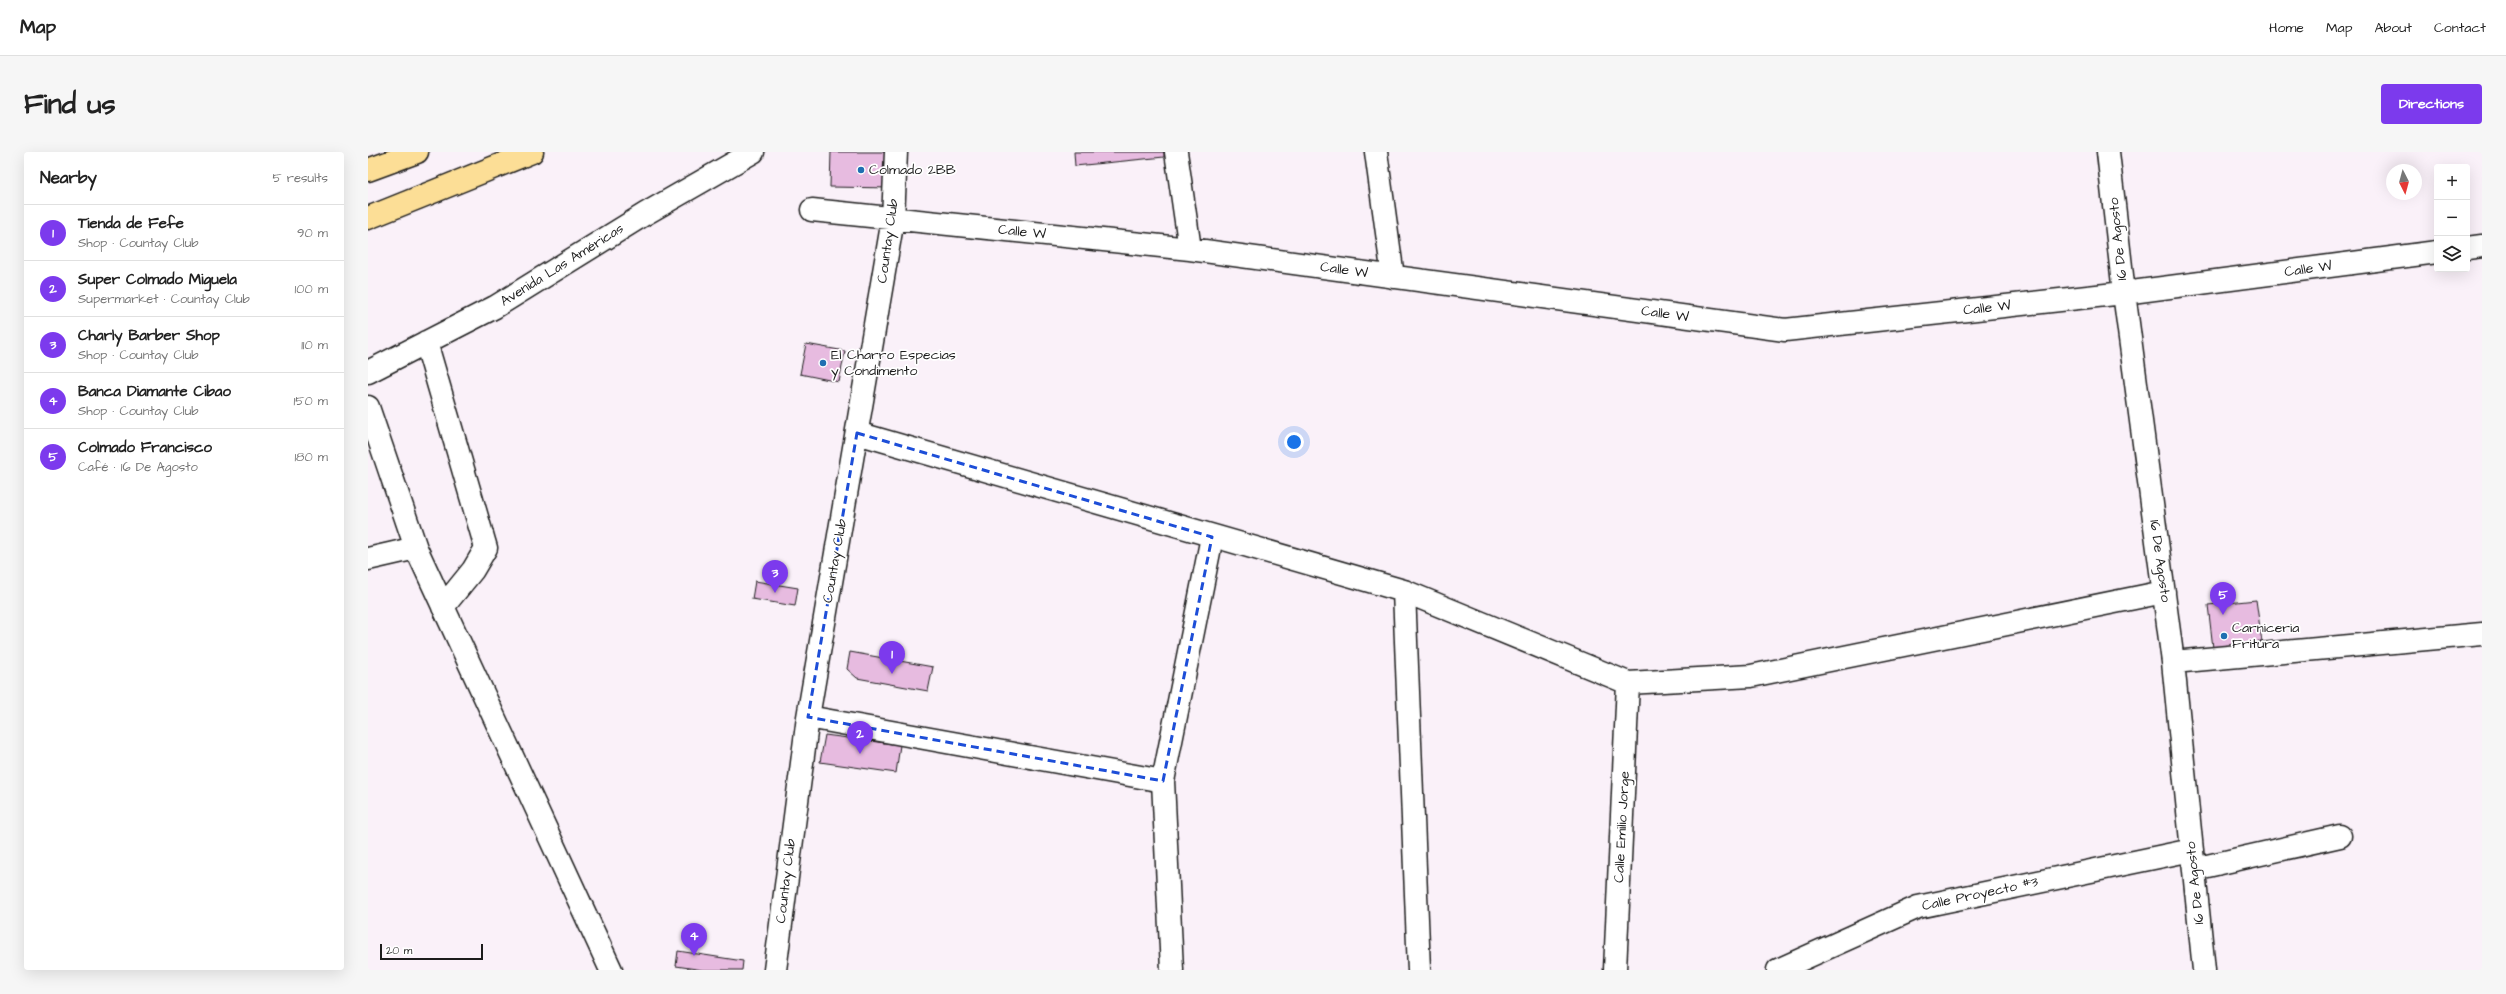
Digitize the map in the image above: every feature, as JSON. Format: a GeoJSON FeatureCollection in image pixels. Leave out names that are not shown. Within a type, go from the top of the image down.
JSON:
{"type":"FeatureCollection","features":[{"type":"Feature","properties":{"kind":"highway"},"geometry":{"type":"LineString","coordinates":[[368,170],[417,152]]}},
{"type":"Feature","properties":{"kind":"highway"},"geometry":{"type":"LineString","coordinates":[[368,218],[532,152]]}},
{"type":"Feature","properties":{"kind":"street","name":"Avenida Las Américas"},"geometry":{"type":"LineString","coordinates":[[368,372],[495,306],[645,214],[753,152]]}},
{"type":"Feature","properties":{"kind":"street","name":"Countay Club"},"geometry":{"type":"LineString","coordinates":[[775,970],[808,717],[893,219],[896,152]]}},
{"type":"Feature","properties":{"kind":"street"},"geometry":{"type":"LineString","coordinates":[[1176,152],[1190,249]]}},
{"type":"Feature","properties":{"kind":"street"},"geometry":{"type":"LineString","coordinates":[[1376,152],[1392,277]]}},
{"type":"Feature","properties":{"kind":"street","name":"16 De Agosto"},"geometry":{"type":"LineString","coordinates":[[2108,152],[2124,293],[2173,662],[2204,970]]}},
{"type":"Feature","properties":{"kind":"street","name":"Calle W"},"geometry":{"type":"LineString","coordinates":[[812,210],[1190,249],[1785,330],[2124,293],[2434,252]]}},
{"type":"Feature","properties":{"kind":"street"},"geometry":{"type":"LineString","coordinates":[[2470,248],[2482,246]]}},
{"type":"Feature","properties":{"kind":"street"},"geometry":{"type":"LineString","coordinates":[[426,342],[486,548],[473,570],[443,607]]}},
{"type":"Feature","properties":{"kind":"street"},"geometry":{"type":"LineString","coordinates":[[368,407],[416,548],[611,970]]}},
{"type":"Feature","properties":{"kind":"street"},"geometry":{"type":"LineString","coordinates":[[857,433],[1212,537],[1404,591],[1628,683],[1751,676],[2164,592]]}},
{"type":"Feature","properties":{"kind":"street"},"geometry":{"type":"LineString","coordinates":[[1172,970],[1163,781],[1212,537]]}},
{"type":"Feature","properties":{"kind":"street"},"geometry":{"type":"LineString","coordinates":[[368,560],[416,548]]}},
{"type":"Feature","properties":{"kind":"street"},"geometry":{"type":"LineString","coordinates":[[1404,591],[1419,970]]}},
{"type":"Feature","properties":{"kind":"street"},"geometry":{"type":"LineString","coordinates":[[2173,662],[2482,634]]}},
{"type":"Feature","properties":{"kind":"street","name":"Calle Emilio Jorge"},"geometry":{"type":"LineString","coordinates":[[1615,970],[1628,683]]}},
{"type":"Feature","properties":{"kind":"street"},"geometry":{"type":"LineString","coordinates":[[808,717],[1163,781]]}},
{"type":"Feature","properties":{"kind":"street","name":"Calle Proyecto #3"},"geometry":{"type":"LineString","coordinates":[[1778,970],[1918,907],[2340,836]]}},
{"type":"Feature","properties":{"kind":"highlighted area"},"geometry":{"type":"Polygon","coordinates":[[[857,433],[1212,537],[1163,781],[808,717],[857,433]]]}},
{"type":"Feature","properties":{"kind":"building","name":"Colmado 2BB"},"geometry":{"type":"Polygon","coordinates":[[[831,152],[892,152],[892,188],[830,187],[831,152]]]}},
{"type":"Feature","properties":{"kind":"building"},"geometry":{"type":"Polygon","coordinates":[[[1074,152],[1164,152],[1164,157],[1075,166],[1074,152]]]}},
{"type":"Feature","properties":{"kind":"building","name":"El Charro Especias y Condimento"},"geometry":{"type":"Polygon","coordinates":[[[806,344],[845,351],[839,382],[800,374],[806,344]]]}},
{"type":"Feature","properties":{"kind":"building"},"geometry":{"type":"Polygon","coordinates":[[[755,581],[798,588],[795,606],[752,599],[755,581]]]}},
{"type":"Feature","properties":{"kind":"building"},"geometry":{"type":"Polygon","coordinates":[[[2256,600],[2262,642],[2213,648],[2208,605],[2256,600]]]}},
{"type":"Feature","properties":{"kind":"building"},"geometry":{"type":"Polygon","coordinates":[[[850,652],[933,667],[928,691],[857,678],[847,669],[850,652]]]}},
{"type":"Feature","properties":{"kind":"building"},"geometry":{"type":"Polygon","coordinates":[[[825,735],[900,745],[896,773],[820,762],[825,735]]]}},
{"type":"Feature","properties":{"kind":"building"},"geometry":{"type":"Polygon","coordinates":[[[678,951],[743,961],[742,970],[703,970],[676,966],[678,951]]]}},
{"type":"Feature","properties":{"kind":"place","name":"Colmado 2BB"},"geometry":{"type":"Point","coordinates":[861,170]}},
{"type":"Feature","properties":{"kind":"place","name":"El Charro Especias y Condimento"},"geometry":{"type":"Point","coordinates":[823,363]}},
{"type":"Feature","properties":{"kind":"place","name":"Charly Barber Shop"},"geometry":{"type":"Point","coordinates":[775,593]}},
{"type":"Feature","properties":{"kind":"place","name":"Colmado Francisco"},"geometry":{"type":"Point","coordinates":[2223,615]}},
{"type":"Feature","properties":{"kind":"place","name":"Carniceria Fritura"},"geometry":{"type":"Point","coordinates":[2224,636]}},
{"type":"Feature","properties":{"kind":"place","name":"Tienda de Fefe"},"geometry":{"type":"Point","coordinates":[892,674]}},
{"type":"Feature","properties":{"kind":"place","name":"Super Colmado Miguela"},"geometry":{"type":"Point","coordinates":[860,754]}},
{"type":"Feature","properties":{"kind":"place","name":"Banca Diamante Cibao"},"geometry":{"type":"Point","coordinates":[694,956]}}]}
